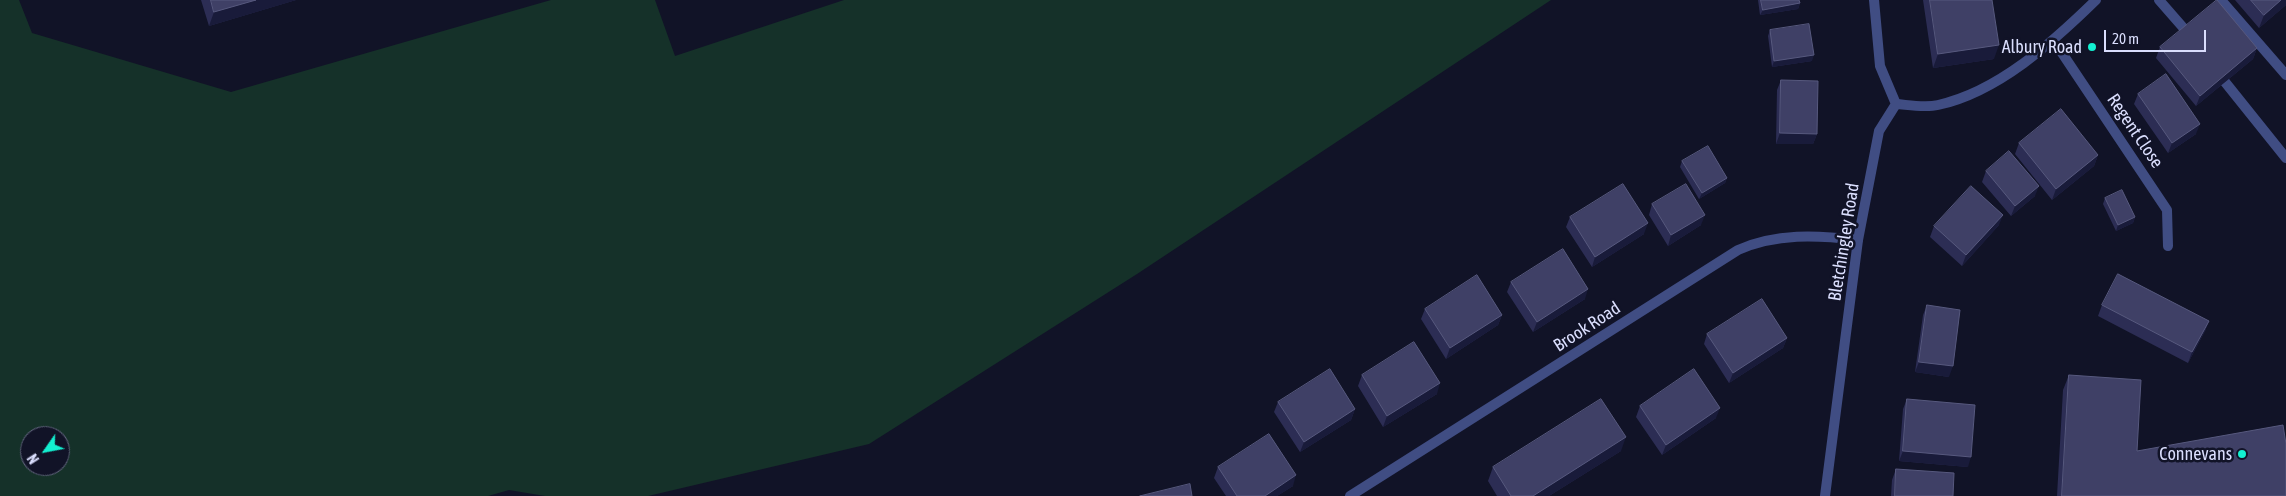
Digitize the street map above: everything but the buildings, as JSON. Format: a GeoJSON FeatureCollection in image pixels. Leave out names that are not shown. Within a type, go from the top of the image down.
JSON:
{"type":"FeatureCollection","features":[{"type":"Feature","properties":{"kind":"street"},"geometry":{"type":"LineString","coordinates":[[1874,0],[1880,66],[1896,104],[1937,106],[1983,89],[2054,41],[2096,0]]}},
{"type":"Feature","properties":{"kind":"street"},"geometry":{"type":"LineString","coordinates":[[2159,0],[2187,32]]}},
{"type":"Feature","properties":{"kind":"street"},"geometry":{"type":"LineString","coordinates":[[2221,0],[2286,75]]}},
{"type":"Feature","properties":{"kind":"street","name":"Regent Close"},"geometry":{"type":"LineString","coordinates":[[2054,41],[2167,210],[2168,246]]}},
{"type":"Feature","properties":{"kind":"street"},"geometry":{"type":"LineString","coordinates":[[2225,82],[2286,158]]}},
{"type":"Feature","properties":{"kind":"street","name":"Bletchingley Road"},"geometry":{"type":"LineString","coordinates":[[1825,496],[1858,240],[1879,131],[1896,104]]}},
{"type":"Feature","properties":{"kind":"street","name":"Brook Road"},"geometry":{"type":"LineString","coordinates":[[1350,496],[1738,250],[1755,243],[1792,237],[1826,237],[1858,240]]}},
{"type":"Feature","properties":{"kind":"green space"},"geometry":{"type":"Polygon","coordinates":[[[0,0],[19,0],[32,33],[231,92],[551,0],[655,0],[675,56],[844,0],[1551,0],[1137,274],[869,444],[648,496],[545,496],[509,490],[488,496],[0,496],[0,0]]]}},
{"type":"Feature","properties":{"kind":"place","name":"Albury Road"},"geometry":{"type":"Point","coordinates":[2092,47]}},
{"type":"Feature","properties":{"kind":"place","name":"Connevans"},"geometry":{"type":"Point","coordinates":[2242,454]}}]}
